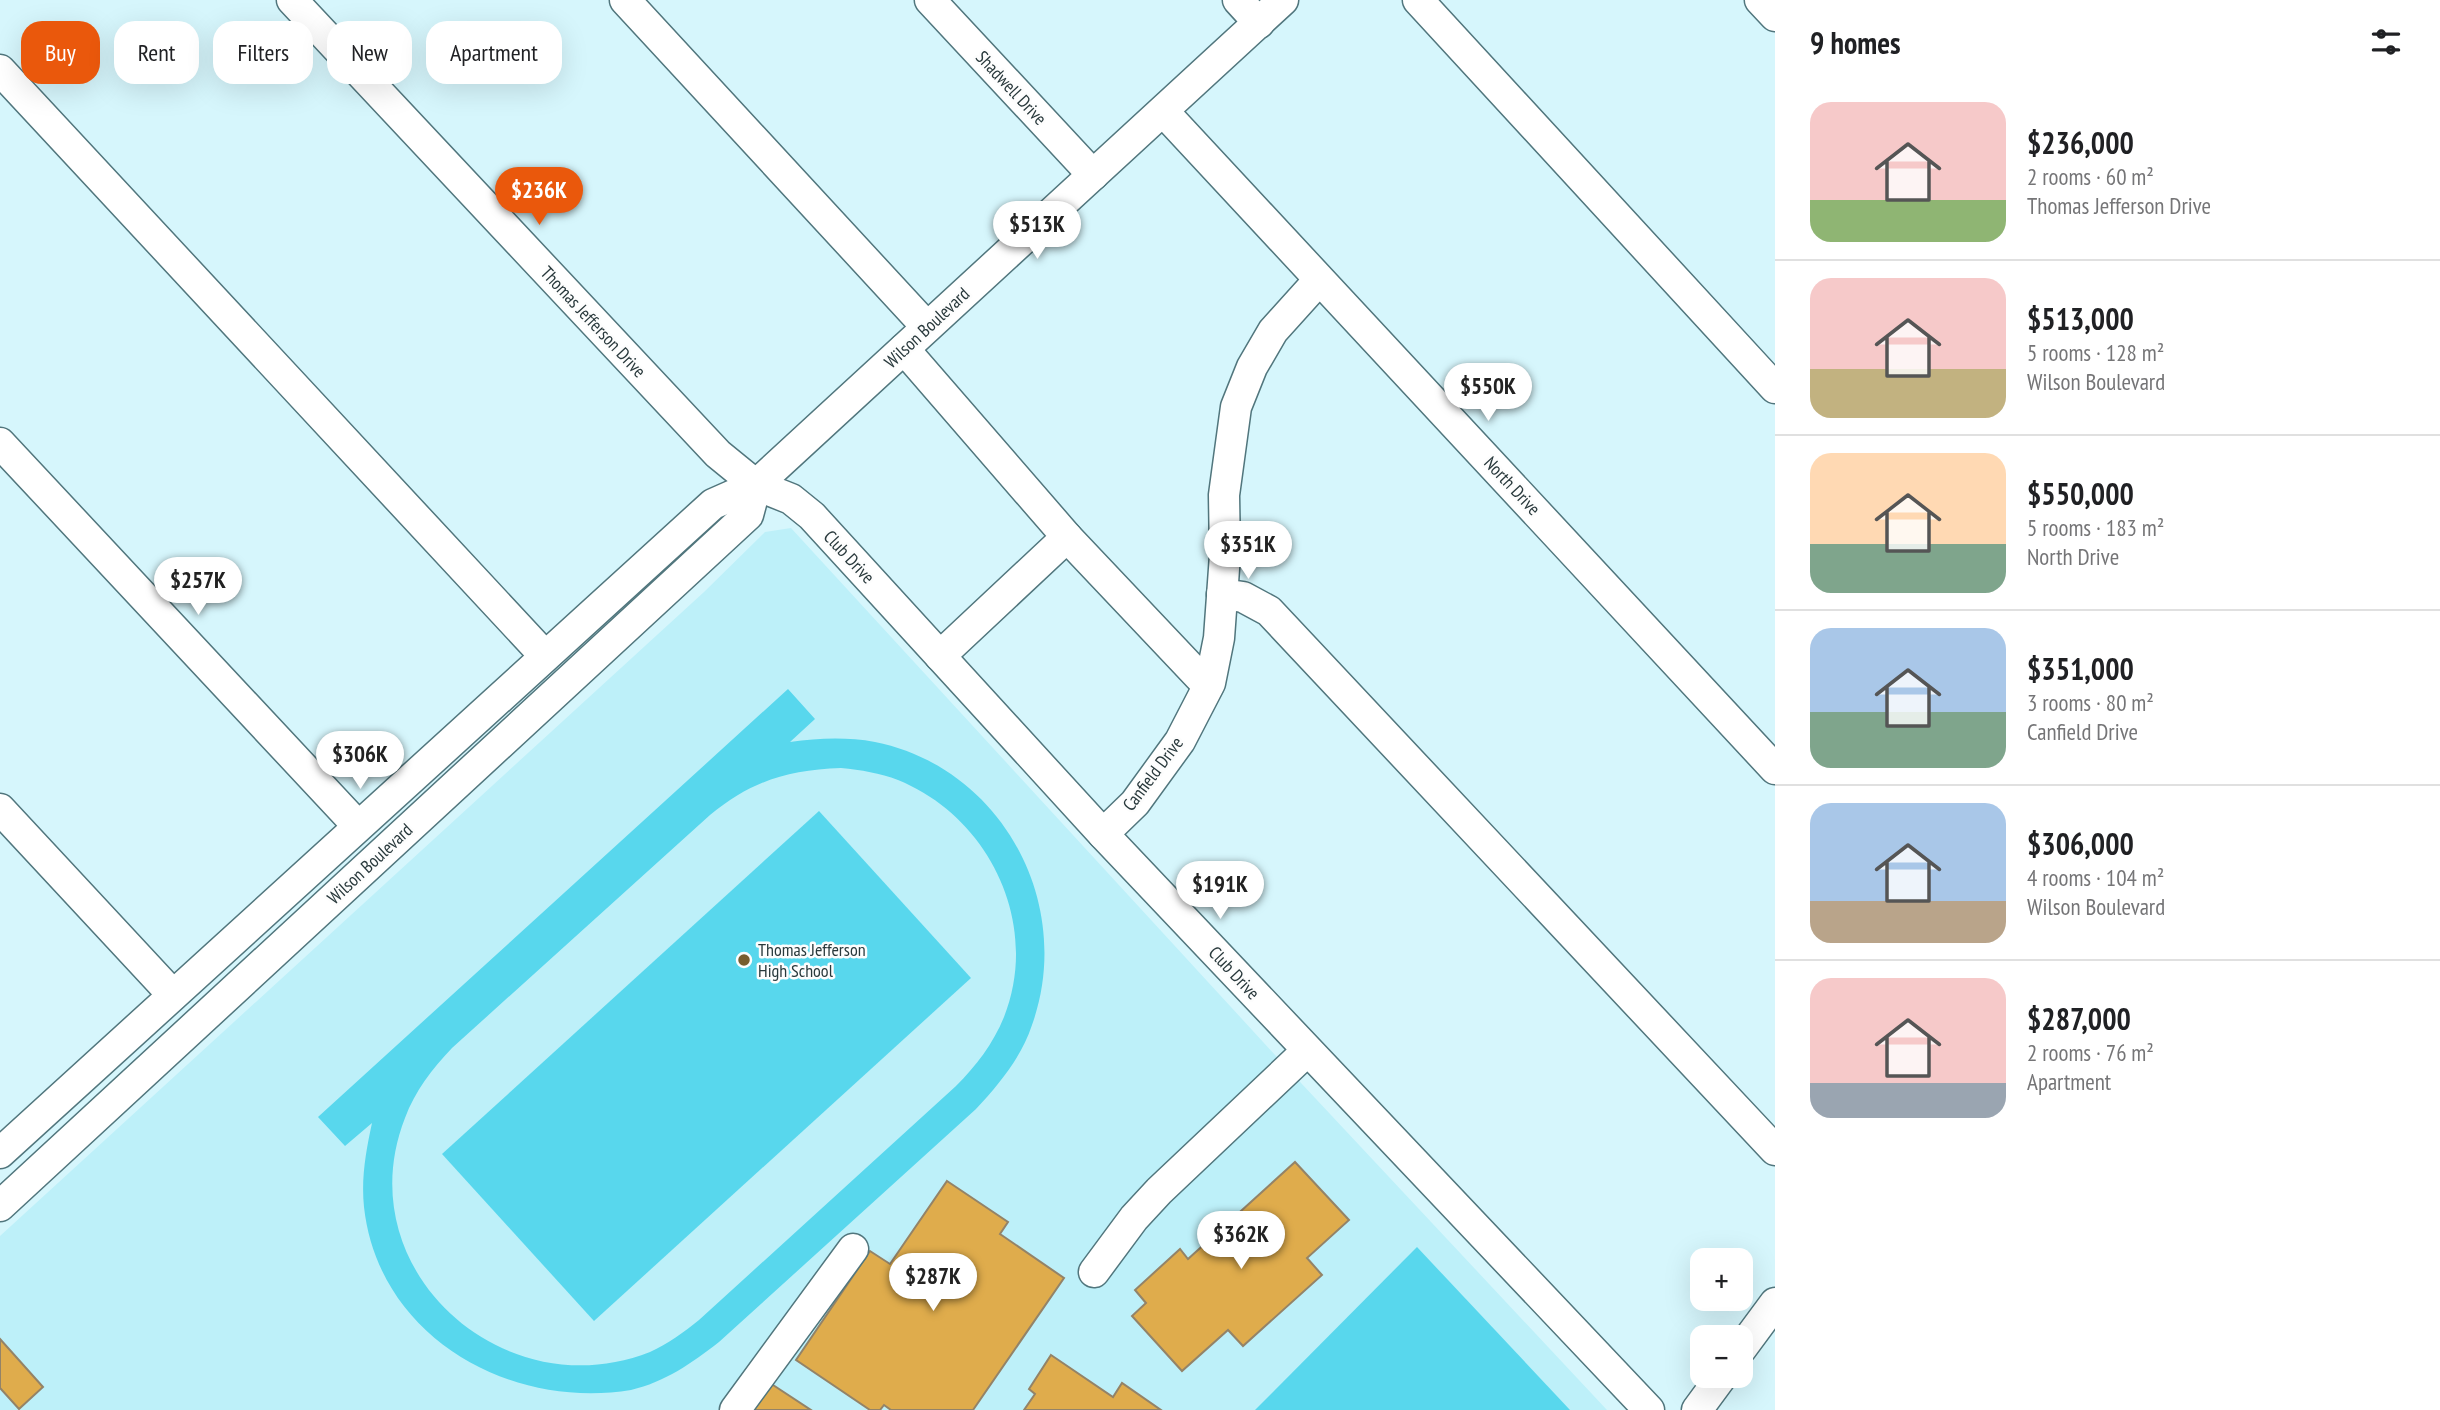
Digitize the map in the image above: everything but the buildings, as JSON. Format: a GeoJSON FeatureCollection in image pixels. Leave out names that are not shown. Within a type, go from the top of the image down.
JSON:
{"type":"FeatureCollection","features":[{"type":"Feature","properties":{"kind":"street","name":"Thomas Jefferson Drive"},"geometry":{"type":"LineString","coordinates":[[292,0],[718,454],[756,485]]}},
{"type":"Feature","properties":{"kind":"street"},"geometry":{"type":"LineString","coordinates":[[625,0],[928,327]]}},
{"type":"Feature","properties":{"kind":"street","name":"Shadwell Drive"},"geometry":{"type":"LineString","coordinates":[[930,0],[1093,175]]}},
{"type":"Feature","properties":{"kind":"street"},"geometry":{"type":"LineString","coordinates":[[1238,0],[1259,23]]}},
{"type":"Feature","properties":{"kind":"street","name":"Wilson Boulevard"},"geometry":{"type":"LineString","coordinates":[[0,1153],[713,503],[756,485],[1283,0]]}},
{"type":"Feature","properties":{"kind":"street"},"geometry":{"type":"LineString","coordinates":[[1418,0],[1775,388]]}},
{"type":"Feature","properties":{"kind":"street"},"geometry":{"type":"LineString","coordinates":[[1760,0],[1775,16]]}},
{"type":"Feature","properties":{"kind":"street"},"geometry":{"type":"LineString","coordinates":[[0,70],[545,656]]}},
{"type":"Feature","properties":{"kind":"street","name":"North Drive"},"geometry":{"type":"LineString","coordinates":[[1163,111],[1775,769]]}},
{"type":"Feature","properties":{"kind":"street","name":"Canfield Drive"},"geometry":{"type":"LineString","coordinates":[[1103,834],[1135,803],[1180,741],[1208,686],[1219,638],[1224,495],[1236,407],[1252,367],[1273,331],[1319,279]]}},
{"type":"Feature","properties":{"kind":"street"},"geometry":{"type":"LineString","coordinates":[[904,349],[1067,537],[1208,686]]}},
{"type":"Feature","properties":{"kind":"street"},"geometry":{"type":"LineString","coordinates":[[0,443],[358,826]]}},
{"type":"Feature","properties":{"kind":"street","name":"Wilson Boulevard"},"geometry":{"type":"LineString","coordinates":[[0,1206],[748,515],[756,485]]}},
{"type":"Feature","properties":{"kind":"street","name":"Club Drive"},"geometry":{"type":"LineString","coordinates":[[756,485],[790,499],[811,516],[1103,834],[1649,1410]]}},
{"type":"Feature","properties":{"kind":"street"},"geometry":{"type":"LineString","coordinates":[[940,656],[1067,537]]}},
{"type":"Feature","properties":{"kind":"street"},"geometry":{"type":"LineString","coordinates":[[1222,594],[1243,597],[1269,611],[1775,1150]]}},
{"type":"Feature","properties":{"kind":"street"},"geometry":{"type":"LineString","coordinates":[[0,809],[173,995]]}},
{"type":"Feature","properties":{"kind":"street"},"geometry":{"type":"LineString","coordinates":[[1094,1272],[1134,1218],[1159,1191],[1307,1051]]}},
{"type":"Feature","properties":{"kind":"street"},"geometry":{"type":"LineString","coordinates":[[735,1410],[853,1249]]}},
{"type":"Feature","properties":{"kind":"street"},"geometry":{"type":"LineString","coordinates":[[1753,1333],[1775,1303]]}},
{"type":"Feature","properties":{"kind":"street"},"geometry":{"type":"LineString","coordinates":[[1697,1410],[1713,1388]]}},
{"type":"Feature","properties":{"kind":"shaded area","name":"Thomas Jefferson High School"},"geometry":{"type":"Polygon","coordinates":[[[791,528],[1287,1068],[1607,1410],[0,1410],[0,1236],[704,592],[765,532],[791,528]]]}},
{"type":"Feature","properties":{"kind":"shaded area"},"geometry":{"type":"Polygon","coordinates":[[[788,689],[815,719],[790,742],[854,739],[875,742],[920,757],[960,780],[992,811],[1018,848],[1035,890],[1044,934],[1043,979],[1032,1025],[1016,1059],[1001,1080],[976,1109],[719,1342],[678,1371],[643,1387],[584,1393],[539,1388],[496,1375],[456,1354],[422,1326],[394,1292],[374,1252],[363,1196],[372,1123],[345,1146],[318,1117],[788,689]],[[841,768],[804,771],[771,779],[725,803],[452,1048],[419,1090],[405,1118],[393,1174],[398,1226],[418,1274],[450,1313],[492,1343],[541,1361],[595,1365],[650,1352],[663,1345],[699,1320],[956,1086],[977,1062],[1000,1027],[1014,981],[1016,946],[1011,910],[999,877],[981,846],[958,819],[930,797],[898,780],[841,768]]]}},
{"type":"Feature","properties":{"kind":"shaded area"},"geometry":{"type":"Polygon","coordinates":[[[819,811],[971,978],[594,1321],[442,1154],[819,811]]]}},
{"type":"Feature","properties":{"kind":"shaded area"},"geometry":{"type":"Polygon","coordinates":[[[1417,1247],[1570,1410],[1255,1410],[1417,1247]]]}},
{"type":"Feature","properties":{"kind":"place","name":"Thomas Jefferson High School"},"geometry":{"type":"Point","coordinates":[744,960]}}]}
